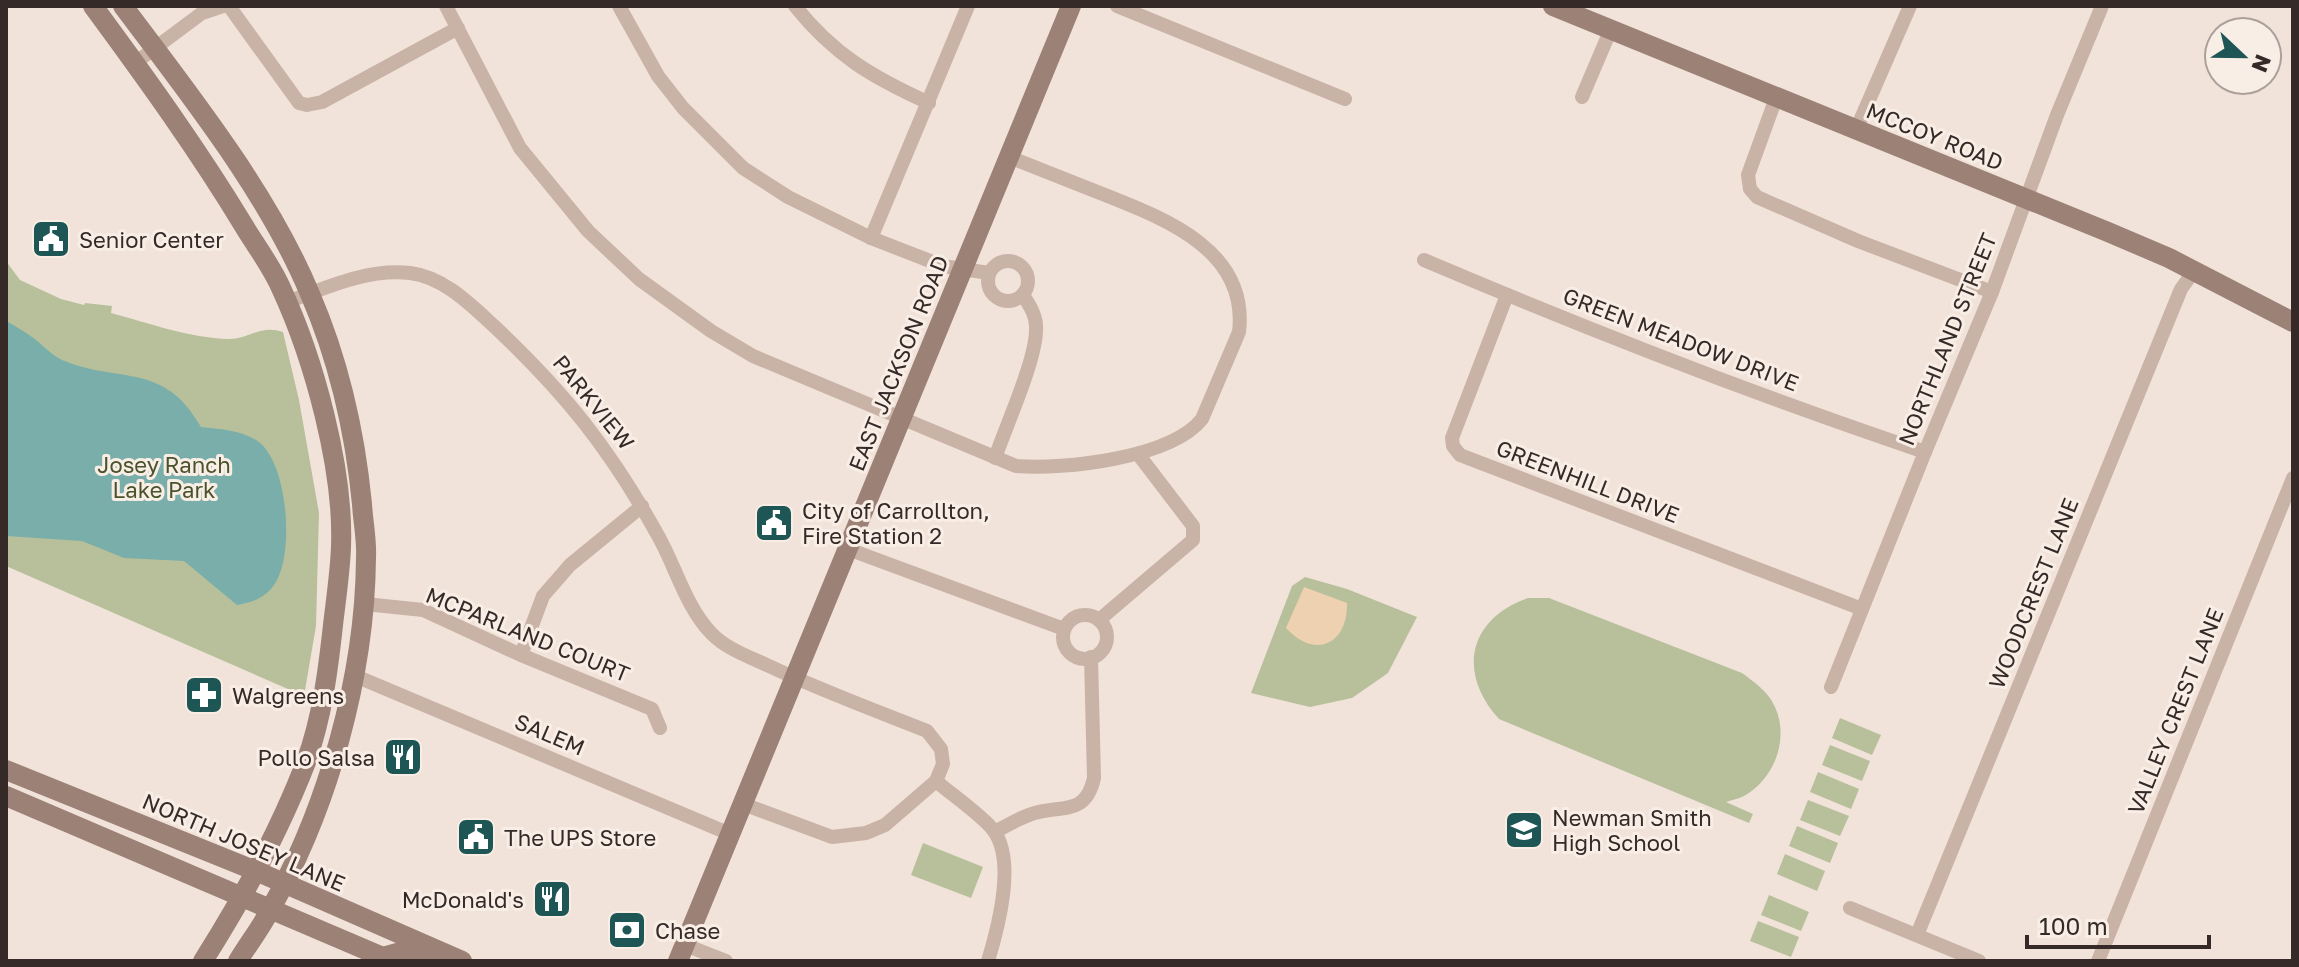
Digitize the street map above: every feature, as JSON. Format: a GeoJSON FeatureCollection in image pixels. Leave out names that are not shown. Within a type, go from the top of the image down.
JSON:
{"type":"FeatureCollection","features":[{"type":"Feature","properties":{"kind":"main road"},"geometry":{"type":"LineString","coordinates":[[93,6],[208,166],[281,287],[308,355],[328,428],[336,483],[341,545],[329,670],[306,761],[243,899],[203,961]]}},
{"type":"Feature","properties":{"kind":"main road"},"geometry":{"type":"LineString","coordinates":[[123,6],[259,198],[310,293],[343,384],[353,442],[366,554],[365,604],[353,675],[326,782],[306,837],[271,910],[238,961]]}},
{"type":"Feature","properties":{"kind":"main road","name":"EAST JACKSON ROAD"},"geometry":{"type":"LineString","coordinates":[[682,953],[1071,6]]}},
{"type":"Feature","properties":{"kind":"main road","name":"MCCOY ROAD"},"geometry":{"type":"LineString","coordinates":[[1553,6],[2028,200],[2194,271],[2293,322]]}},
{"type":"Feature","properties":{"kind":"main road"},"geometry":{"type":"LineString","coordinates":[[329,670],[353,675]]}},
{"type":"Feature","properties":{"kind":"main road","name":"NORTH JOSEY LANE"},"geometry":{"type":"LineString","coordinates":[[6,770],[256,871],[462,961]]}},
{"type":"Feature","properties":{"kind":"main road"},"geometry":{"type":"LineString","coordinates":[[6,796],[388,959],[401,952],[428,961]]}},
{"type":"Feature","properties":{"kind":"street"},"geometry":{"type":"LineString","coordinates":[[135,63],[202,13],[223,6]]}},
{"type":"Feature","properties":{"kind":"street"},"geometry":{"type":"LineString","coordinates":[[229,6],[299,103],[307,105],[322,102],[458,28]]}},
{"type":"Feature","properties":{"kind":"street"},"geometry":{"type":"LineString","coordinates":[[446,6],[520,148],[588,231],[639,279],[711,331],[753,356],[1016,466],[1043,468],[1138,454],[1195,429],[1239,332],[1241,318],[1238,300],[1229,275],[1190,234],[1154,214],[1009,157]]}},
{"type":"Feature","properties":{"kind":"street"},"geometry":{"type":"LineString","coordinates":[[619,6],[658,76],[683,108],[743,168],[788,197],[871,238],[943,266],[989,273]]}},
{"type":"Feature","properties":{"kind":"street"},"geometry":{"type":"LineString","coordinates":[[795,6],[812,27],[845,57],[880,81],[929,103]]}},
{"type":"Feature","properties":{"kind":"street"},"geometry":{"type":"LineString","coordinates":[[871,238],[968,6]]}},
{"type":"Feature","properties":{"kind":"street"},"geometry":{"type":"LineString","coordinates":[[1117,6],[1345,99]]}},
{"type":"Feature","properties":{"kind":"street"},"geometry":{"type":"LineString","coordinates":[[1856,130],[1910,6]]}},
{"type":"Feature","properties":{"kind":"street","name":"NORTHLAND STREET"},"geometry":{"type":"LineString","coordinates":[[1831,687],[1992,292],[2057,115],[2102,6]]}},
{"type":"Feature","properties":{"kind":"street"},"geometry":{"type":"LineString","coordinates":[[1582,97],[1611,29]]}},
{"type":"Feature","properties":{"kind":"street"},"geometry":{"type":"LineString","coordinates":[[1776,98],[1748,175],[1750,189],[1757,197],[1858,241],[1992,292]]}},
{"type":"Feature","properties":{"kind":"street"},"geometry":{"type":"LineString","coordinates":[[1010,260],[1026,270],[1028,276],[1023,295],[1010,301],[997,298],[988,287],[989,273],[997,263],[1010,260]]}},
{"type":"Feature","properties":{"kind":"street","name":"GREEN MEADOW DRIVE"},"geometry":{"type":"LineString","coordinates":[[1424,260],[1825,418],[1925,452]]}},
{"type":"Feature","properties":{"kind":"street","name":"WOODCREST LANE"},"geometry":{"type":"LineString","coordinates":[[1917,935],[2181,289],[2194,271]]}},
{"type":"Feature","properties":{"kind":"street","name":"PARKVIEW"},"geometry":{"type":"LineString","coordinates":[[287,302],[374,273],[409,273],[434,278],[471,304],[542,371],[588,424],[625,476],[696,613],[712,634],[738,652],[795,678],[927,731],[941,749],[943,764],[936,781]]}},
{"type":"Feature","properties":{"kind":"street"},"geometry":{"type":"LineString","coordinates":[[995,458],[1037,331],[1034,314],[1023,295]]}},
{"type":"Feature","properties":{"kind":"street","name":"GREENHILL DRIVE"},"geometry":{"type":"LineString","coordinates":[[1507,295],[1452,438],[1453,446],[1460,455],[1862,609]]}},
{"type":"Feature","properties":{"kind":"street"},"geometry":{"type":"LineString","coordinates":[[1099,620],[1193,540],[1193,526],[1138,454]]}},
{"type":"Feature","properties":{"kind":"street","name":"VALLEY CREST LANE"},"geometry":{"type":"LineString","coordinates":[[2098,961],[2293,478]]}},
{"type":"Feature","properties":{"kind":"street"},"geometry":{"type":"LineString","coordinates":[[521,655],[543,596],[570,565],[642,506]]}},
{"type":"Feature","properties":{"kind":"street"},"geometry":{"type":"LineString","coordinates":[[848,549],[1064,629]]}},
{"type":"Feature","properties":{"kind":"street","name":"MCPARLAND COURT"},"geometry":{"type":"LineString","coordinates":[[365,604],[423,610],[521,655],[652,709],[660,728]]}},
{"type":"Feature","properties":{"kind":"street"},"geometry":{"type":"LineString","coordinates":[[1086,615],[1099,620],[1106,631],[1105,644],[1091,657],[1071,654],[1064,643],[1064,629],[1072,618],[1086,615]]}},
{"type":"Feature","properties":{"kind":"street"},"geometry":{"type":"LineString","coordinates":[[995,832],[1031,814],[1078,806],[1091,793],[1094,778],[1091,657]]}},
{"type":"Feature","properties":{"kind":"street","name":"SALEM"},"geometry":{"type":"LineString","coordinates":[[353,675],[730,834]]}},
{"type":"Feature","properties":{"kind":"street"},"geometry":{"type":"LineString","coordinates":[[743,804],[832,837],[849,836],[885,825],[936,781],[995,832],[1006,869],[1004,895],[988,961]]}},
{"type":"Feature","properties":{"kind":"street"},"geometry":{"type":"LineString","coordinates":[[1850,908],[1979,961]]}},
{"type":"Feature","properties":{"kind":"street"},"geometry":{"type":"LineString","coordinates":[[682,953],[726,961]]}},
{"type":"Feature","properties":{"kind":"green space","name":"Josey Ranch Lake Park"},"geometry":{"type":"Polygon","coordinates":[[[6,261],[20,280],[61,299],[84,305],[112,306],[111,313],[169,329],[229,339],[268,330],[283,332],[299,400],[319,513],[316,626],[304,696],[6,566],[6,261]]]}},
{"type":"Feature","properties":{"kind":"green space"},"geometry":{"type":"Polygon","coordinates":[[[1305,577],[1347,589],[1417,617],[1388,673],[1352,698],[1310,707],[1251,693],[1292,586],[1305,577]]]}},
{"type":"Feature","properties":{"kind":"green space"},"geometry":{"type":"Polygon","coordinates":[[[1528,598],[1549,598],[1742,673],[1763,690],[1778,716],[1780,742],[1777,756],[1772,768],[1755,788],[1744,796],[1726,802],[1753,814],[1749,823],[1499,719],[1477,684],[1475,649],[1481,633],[1492,619],[1528,598]]]}},
{"type":"Feature","properties":{"kind":"green space"},"geometry":{"type":"Polygon","coordinates":[[[1840,718],[1881,735],[1872,755],[1832,738],[1840,718]]]}},
{"type":"Feature","properties":{"kind":"green space"},"geometry":{"type":"Polygon","coordinates":[[[1830,745],[1870,761],[1862,781],[1822,765],[1830,745]]]}},
{"type":"Feature","properties":{"kind":"green space"},"geometry":{"type":"Polygon","coordinates":[[[1818,772],[1859,789],[1851,809],[1810,792],[1818,772]]]}},
{"type":"Feature","properties":{"kind":"green space"},"geometry":{"type":"Polygon","coordinates":[[[1808,800],[1849,816],[1840,836],[1800,820],[1808,800]]]}},
{"type":"Feature","properties":{"kind":"green space"},"geometry":{"type":"Polygon","coordinates":[[[1797,826],[1838,843],[1830,863],[1789,846],[1797,826]]]}},
{"type":"Feature","properties":{"kind":"green space"},"geometry":{"type":"Polygon","coordinates":[[[923,843],[983,867],[971,898],[911,875],[923,843]]]}},
{"type":"Feature","properties":{"kind":"green space"},"geometry":{"type":"Polygon","coordinates":[[[1785,854],[1825,871],[1817,891],[1777,874],[1785,854]]]}},
{"type":"Feature","properties":{"kind":"green space"},"geometry":{"type":"Polygon","coordinates":[[[1769,895],[1809,912],[1801,931],[1761,915],[1769,895]]]}},
{"type":"Feature","properties":{"kind":"green space"},"geometry":{"type":"Polygon","coordinates":[[[1758,921],[1799,937],[1791,957],[1750,941],[1758,921]]]}},
{"type":"Feature","properties":{"kind":"sand"},"geometry":{"type":"Polygon","coordinates":[[[1304,587],[1347,603],[1342,629],[1328,643],[1308,643],[1286,628],[1304,587]]]}},
{"type":"Feature","properties":{"kind":"water"},"geometry":{"type":"Polygon","coordinates":[[[6,321],[62,360],[156,383],[187,406],[201,427],[239,433],[260,443],[277,471],[286,533],[281,572],[266,594],[237,605],[184,561],[124,558],[82,541],[6,536],[6,321]]]}},
{"type":"Feature","properties":{"kind":"place","name":"Senior Center"},"geometry":{"type":"Point","coordinates":[51,239]}},
{"type":"Feature","properties":{"kind":"place","name":"City of Carrollton, Fire Station 2"},"geometry":{"type":"Point","coordinates":[774,523]}},
{"type":"Feature","properties":{"kind":"place","name":"Walgreens"},"geometry":{"type":"Point","coordinates":[204,695]}},
{"type":"Feature","properties":{"kind":"place","name":"Pollo Salsa"},"geometry":{"type":"Point","coordinates":[403,757]}},
{"type":"Feature","properties":{"kind":"place","name":"Newman Smith High School"},"geometry":{"type":"Point","coordinates":[1524,830]}},
{"type":"Feature","properties":{"kind":"place","name":"The UPS Store"},"geometry":{"type":"Point","coordinates":[476,837]}},
{"type":"Feature","properties":{"kind":"place","name":"McDonald's"},"geometry":{"type":"Point","coordinates":[552,899]}},
{"type":"Feature","properties":{"kind":"place","name":"Chase"},"geometry":{"type":"Point","coordinates":[627,930]}}]}
